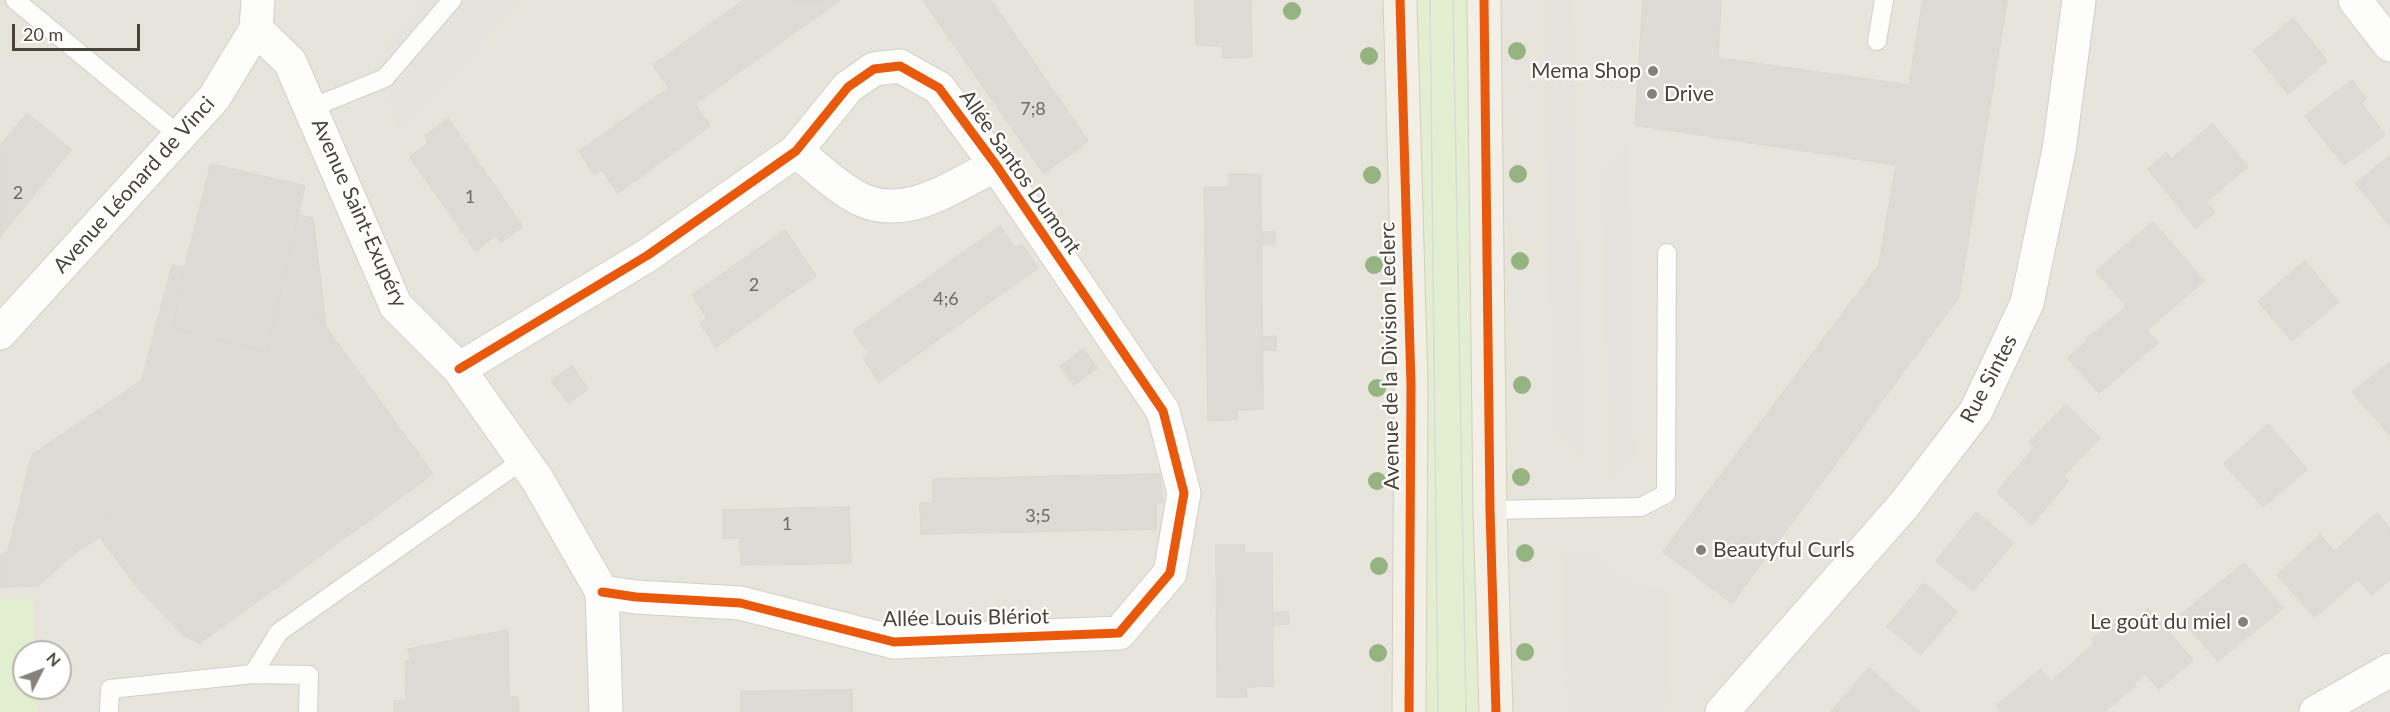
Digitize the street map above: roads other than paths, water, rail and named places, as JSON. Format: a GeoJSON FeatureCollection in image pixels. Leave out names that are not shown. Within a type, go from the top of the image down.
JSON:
{"type":"FeatureCollection","features":[{"type":"Feature","properties":{"kind":"main road","name":"Avenue de la Division Leclerc"},"geometry":{"type":"LineString","coordinates":[[1400,0],[1411,385],[1409,712]]}},
{"type":"Feature","properties":{"kind":"main road"},"geometry":{"type":"LineString","coordinates":[[1484,0],[1490,510],[1496,712]]}},
{"type":"Feature","properties":{"kind":"street","name":"Rue Sintes"},"geometry":{"type":"LineString","coordinates":[[1722,712],[1904,505],[1976,411],[2027,303],[2059,150],[2079,0]]}},
{"type":"Feature","properties":{"kind":"street"},"geometry":{"type":"LineString","coordinates":[[2355,0],[2390,45]]}},
{"type":"Feature","properties":{"kind":"street","name":"Avenue Léonard de Vinci"},"geometry":{"type":"LineString","coordinates":[[1,331],[214,98],[257,14]]}},
{"type":"Feature","properties":{"kind":"street","name":"Avenue Saint-Exupéry"},"geometry":{"type":"LineString","coordinates":[[257,14],[290,62],[396,306],[459,369],[537,479],[602,592],[606,712]]}},
{"type":"Feature","properties":{"kind":"street","name":"Allée Santos Dumont"},"geometry":{"type":"LineString","coordinates":[[459,369],[648,255],[796,151],[848,87],[874,69],[900,66],[939,88],[996,165],[1163,411],[1184,493],[1170,573],[1119,633]]}},
{"type":"Feature","properties":{"kind":"street","name":"Allée Santos Dumont"},"geometry":{"type":"LineString","coordinates":[[796,151],[852,195],[884,207],[920,203],[996,165]]}},
{"type":"Feature","properties":{"kind":"street","name":"Allée Louis Blériot"},"geometry":{"type":"LineString","coordinates":[[602,592],[636,597],[740,603],[894,642],[1119,633]]}},
{"type":"Feature","properties":{"kind":"street"},"geometry":{"type":"LineString","coordinates":[[2316,712],[2390,670]]}},
{"type":"Feature","properties":{"kind":"lane"},"geometry":{"type":"LineString","coordinates":[[15,0],[180,136]]}},
{"type":"Feature","properties":{"kind":"lane"},"geometry":{"type":"LineString","coordinates":[[311,108],[385,78],[452,0]]}},
{"type":"Feature","properties":{"kind":"lane"},"geometry":{"type":"LineString","coordinates":[[1878,41],[1884,0]]}},
{"type":"Feature","properties":{"kind":"lane"},"geometry":{"type":"LineString","coordinates":[[1490,510],[1641,507],[1666,494],[1667,253]]}},
{"type":"Feature","properties":{"kind":"lane"},"geometry":{"type":"LineString","coordinates":[[253,674],[279,632],[524,460]]}},
{"type":"Feature","properties":{"kind":"lane"},"geometry":{"type":"LineString","coordinates":[[109,712],[110,689],[253,674],[309,675],[308,712]]}},
{"type":"Feature","properties":{"kind":"tram line"},"geometry":{"type":"LineString","coordinates":[[1430,0],[1438,712]]}},
{"type":"Feature","properties":{"kind":"tram line"},"geometry":{"type":"LineString","coordinates":[[1453,0],[1466,712]]}},
{"type":"Feature","properties":{"kind":"place","name":"Mema Shop"},"geometry":{"type":"Point","coordinates":[1653,71]}},
{"type":"Feature","properties":{"kind":"place","name":"Drive"},"geometry":{"type":"Point","coordinates":[1652,94]}},
{"type":"Feature","properties":{"kind":"place","name":"Beautyful Curls"},"geometry":{"type":"Point","coordinates":[1701,550]}},
{"type":"Feature","properties":{"kind":"place","name":"Le goût du miel"},"geometry":{"type":"Point","coordinates":[2243,622]}}]}
